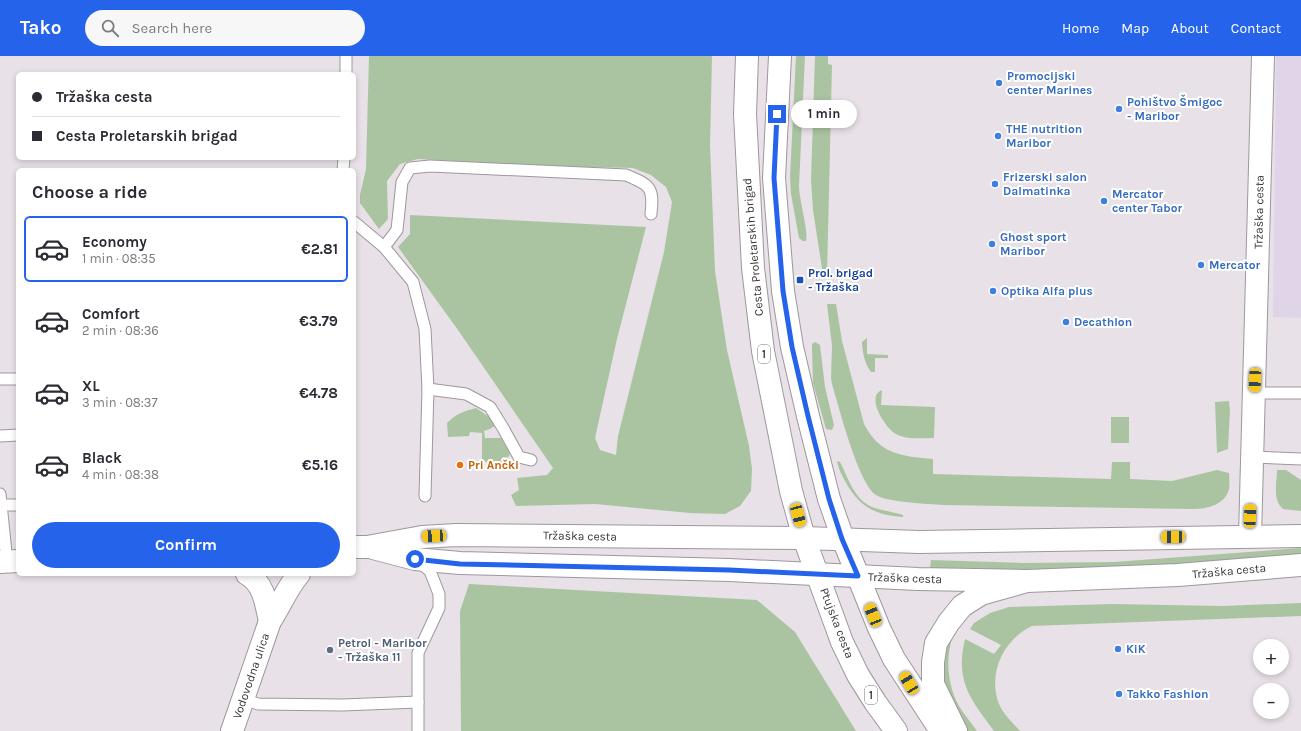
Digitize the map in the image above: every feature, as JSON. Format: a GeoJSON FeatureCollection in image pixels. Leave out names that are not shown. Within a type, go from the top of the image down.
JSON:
{"type":"FeatureCollection","features":[{"type":"Feature","properties":{"kind":"main road","name":"Cesta Proletarskih brigad"},"geometry":{"type":"LineString","coordinates":[[747,56],[745,114],[753,268],[763,351],[792,491],[804,538],[818,575]]}},
{"type":"Feature","properties":{"kind":"main road"},"geometry":{"type":"LineString","coordinates":[[780,56],[774,178],[783,291],[792,347],[808,416],[829,499],[842,539],[879,628],[894,659],[941,731]]}},
{"type":"Feature","properties":{"kind":"main road","name":"Tržaška cesta"},"geometry":{"type":"LineString","coordinates":[[1250,536],[1263,56]]}},
{"type":"Feature","properties":{"kind":"main road","name":"Tržaška cesta"},"geometry":{"type":"LineString","coordinates":[[360,547],[422,537],[456,535],[804,538],[920,542],[1301,536]]}},
{"type":"Feature","properties":{"kind":"main road","name":"Tržaška cesta"},"geometry":{"type":"LineString","coordinates":[[360,547],[415,559],[460,564],[729,570],[918,579],[1027,581],[1178,574],[1301,565]]}},
{"type":"Feature","properties":{"kind":"main road","name":"Ptujska cesta"},"geometry":{"type":"LineString","coordinates":[[818,575],[842,642],[858,675],[896,731]]}},
{"type":"Feature","properties":{"kind":"main road"},"geometry":{"type":"LineString","coordinates":[[252,576],[262,590],[270,621]]}},
{"type":"Feature","properties":{"kind":"main road","name":"Vodovodna ulica"},"geometry":{"type":"LineString","coordinates":[[232,731],[270,621],[298,576]]}},
{"type":"Feature","properties":{"kind":"main road"},"geometry":{"type":"LineString","coordinates":[[956,731],[933,684],[933,662],[936,643],[949,622],[962,606],[981,594],[1027,581]]}},
{"type":"Feature","properties":{"kind":"lane"},"geometry":{"type":"LineString","coordinates":[[346,56],[346,72]]}},
{"type":"Feature","properties":{"kind":"lane"},"geometry":{"type":"LineString","coordinates":[[384,246],[397,230],[402,182],[410,168],[430,166],[626,175],[642,181],[648,186],[653,198],[652,214]]}},
{"type":"Feature","properties":{"kind":"lane"},"geometry":{"type":"LineString","coordinates":[[356,224],[384,246],[413,282],[425,329],[428,389],[425,496]]}},
{"type":"Feature","properties":{"kind":"lane"},"geometry":{"type":"LineString","coordinates":[[0,379],[16,379]]}},
{"type":"Feature","properties":{"kind":"lane"},"geometry":{"type":"LineString","coordinates":[[428,389],[466,394],[490,407],[504,428],[519,457],[531,460]]}},
{"type":"Feature","properties":{"kind":"lane"},"geometry":{"type":"LineString","coordinates":[[1254,393],[1301,393]]}},
{"type":"Feature","properties":{"kind":"lane"},"geometry":{"type":"LineString","coordinates":[[0,436],[16,435]]}},
{"type":"Feature","properties":{"kind":"lane"},"geometry":{"type":"LineString","coordinates":[[1253,457],[1301,459]]}},
{"type":"Feature","properties":{"kind":"lane"},"geometry":{"type":"LineString","coordinates":[[8,562],[1,500],[16,504]]}},
{"type":"Feature","properties":{"kind":"lane"},"geometry":{"type":"LineString","coordinates":[[415,559],[430,571],[439,594],[439,608],[418,653],[418,731]]}},
{"type":"Feature","properties":{"kind":"lane"},"geometry":{"type":"LineString","coordinates":[[1272,567],[1301,576]]}},
{"type":"Feature","properties":{"kind":"lane"},"geometry":{"type":"LineString","coordinates":[[244,698],[258,704],[344,705],[418,702]]}},
{"type":"Feature","properties":{"kind":"lane"},"geometry":{"type":"LineString","coordinates":[[879,708],[886,731]]}},
{"type":"Feature","properties":{"kind":"shaded area"},"geometry":{"type":"Polygon","coordinates":[[[1276,56],[1301,56],[1301,318],[1273,317],[1276,56]]]}},
{"type":"Feature","properties":{"kind":"green space"},"geometry":{"type":"Polygon","coordinates":[[[369,56],[712,56],[710,145],[715,271],[727,350],[749,446],[752,469],[751,491],[740,506],[725,514],[690,513],[595,504],[516,506],[511,495],[519,490],[517,478],[547,475],[553,468],[458,330],[398,247],[410,234],[410,215],[646,227],[617,339],[595,438],[600,450],[616,455],[618,436],[664,252],[672,202],[666,187],[651,175],[633,168],[541,166],[418,159],[400,164],[387,181],[388,219],[379,229],[360,203],[360,195],[366,169],[369,56]]]}},
{"type":"Feature","properties":{"kind":"green space"},"geometry":{"type":"Polygon","coordinates":[[[796,56],[805,56],[799,186],[807,237],[806,241],[799,238],[791,194],[790,177],[796,56]]]}},
{"type":"Feature","properties":{"kind":"green space"},"geometry":{"type":"Polygon","coordinates":[[[815,56],[828,56],[828,64],[832,65],[827,275],[823,275],[813,210],[811,180],[815,56]]]}},
{"type":"Feature","properties":{"kind":"green space"},"geometry":{"type":"Polygon","coordinates":[[[827,304],[836,304],[842,341],[864,424],[870,434],[877,442],[893,452],[911,457],[933,459],[933,474],[1111,479],[1112,462],[1130,462],[1130,479],[1172,481],[1217,470],[1229,473],[1229,489],[1227,494],[1224,499],[1215,505],[1193,509],[943,505],[898,501],[876,495],[869,488],[856,461],[832,384],[832,346],[827,304]]]}},
{"type":"Feature","properties":{"kind":"green space"},"geometry":{"type":"Polygon","coordinates":[[[867,338],[867,354],[888,355],[888,358],[875,358],[875,372],[871,372],[869,369],[863,354],[862,342],[867,338]]]}},
{"type":"Feature","properties":{"kind":"green space"},"geometry":{"type":"Polygon","coordinates":[[[815,342],[820,345],[825,387],[834,425],[832,430],[826,429],[813,383],[812,344],[815,342]]]}},
{"type":"Feature","properties":{"kind":"green space"},"geometry":{"type":"Polygon","coordinates":[[[882,390],[881,405],[935,407],[934,438],[905,437],[892,431],[882,419],[876,405],[875,399],[877,393],[882,390]]]}},
{"type":"Feature","properties":{"kind":"green space"},"geometry":{"type":"Polygon","coordinates":[[[1229,401],[1228,449],[1217,453],[1215,402],[1229,401]]]}},
{"type":"Feature","properties":{"kind":"green space"},"geometry":{"type":"Polygon","coordinates":[[[476,408],[488,416],[496,425],[484,431],[485,438],[501,438],[510,454],[505,463],[491,464],[482,460],[482,433],[470,432],[469,436],[448,437],[447,423],[460,413],[476,408]]]}},
{"type":"Feature","properties":{"kind":"green space"},"geometry":{"type":"Polygon","coordinates":[[[1111,417],[1129,417],[1129,443],[1111,443],[1111,417]]]}},
{"type":"Feature","properties":{"kind":"green space"},"geometry":{"type":"Polygon","coordinates":[[[837,461],[840,462],[855,492],[864,502],[873,507],[903,515],[903,517],[876,512],[862,503],[850,490],[839,469],[837,461]]]}},
{"type":"Feature","properties":{"kind":"green space"},"geometry":{"type":"Polygon","coordinates":[[[1277,470],[1286,470],[1301,480],[1301,511],[1283,509],[1277,501],[1277,470]]]}},
{"type":"Feature","properties":{"kind":"green space"},"geometry":{"type":"Polygon","coordinates":[[[1301,548],[1301,554],[1137,567],[1090,569],[930,568],[931,560],[1022,563],[1114,562],[1301,548]]]}},
{"type":"Feature","properties":{"kind":"green space"},"geometry":{"type":"Polygon","coordinates":[[[469,584],[757,600],[795,632],[856,731],[461,731],[460,611],[469,584]]]}},
{"type":"Feature","properties":{"kind":"green space"},"geometry":{"type":"Polygon","coordinates":[[[1301,603],[1301,616],[1032,626],[1013,639],[1006,648],[1000,658],[995,681],[996,692],[1001,708],[1020,731],[994,731],[972,699],[963,678],[962,654],[965,639],[994,654],[1001,645],[970,629],[974,623],[990,613],[1009,607],[1112,604],[1222,606],[1301,603]]]}},
{"type":"Feature","properties":{"kind":"green space"},"geometry":{"type":"Polygon","coordinates":[[[954,633],[948,660],[952,689],[959,706],[977,731],[967,731],[941,683],[944,651],[954,633]]]}},
{"type":"Feature","properties":{"kind":"place","name":"Promocijski center Marines"},"geometry":{"type":"Point","coordinates":[999,83]}},
{"type":"Feature","properties":{"kind":"place","name":"Pohištvo Šmigoc - Maribor"},"geometry":{"type":"Point","coordinates":[1119,109]}},
{"type":"Feature","properties":{"kind":"place","name":"THE nutrition Maribor"},"geometry":{"type":"Point","coordinates":[998,136]}},
{"type":"Feature","properties":{"kind":"place","name":"Frizerski salon Dalmatinka"},"geometry":{"type":"Point","coordinates":[995,184]}},
{"type":"Feature","properties":{"kind":"place","name":"Mercator center Tabor"},"geometry":{"type":"Point","coordinates":[1104,201]}},
{"type":"Feature","properties":{"kind":"place","name":"Ghost sport Maribor"},"geometry":{"type":"Point","coordinates":[992,244]}},
{"type":"Feature","properties":{"kind":"place","name":"Mercator"},"geometry":{"type":"Point","coordinates":[1201,265]}},
{"type":"Feature","properties":{"kind":"place","name":"Prol. brigad - Tržaška"},"geometry":{"type":"Point","coordinates":[800,280]}},
{"type":"Feature","properties":{"kind":"place","name":"Optika Alfa plus"},"geometry":{"type":"Point","coordinates":[993,291]}},
{"type":"Feature","properties":{"kind":"place","name":"Decathlon"},"geometry":{"type":"Point","coordinates":[1066,322]}},
{"type":"Feature","properties":{"kind":"place","name":"Pri Ančki"},"geometry":{"type":"Point","coordinates":[460,465]}},
{"type":"Feature","properties":{"kind":"place","name":"KiK"},"geometry":{"type":"Point","coordinates":[1118,649]}},
{"type":"Feature","properties":{"kind":"place","name":"Petrol - Maribor - Tržaška 11"},"geometry":{"type":"Point","coordinates":[330,650]}},
{"type":"Feature","properties":{"kind":"place","name":"Takko Fashion"},"geometry":{"type":"Point","coordinates":[1119,694]}},
{"type":"Feature","properties":{"kind":"route"},"geometry":{"type":"LineString","coordinates":[[415,559],[460,564],[729,570],[858,576],[842,539],[829,499],[792,347],[783,291],[774,178],[777,114]]}}]}
